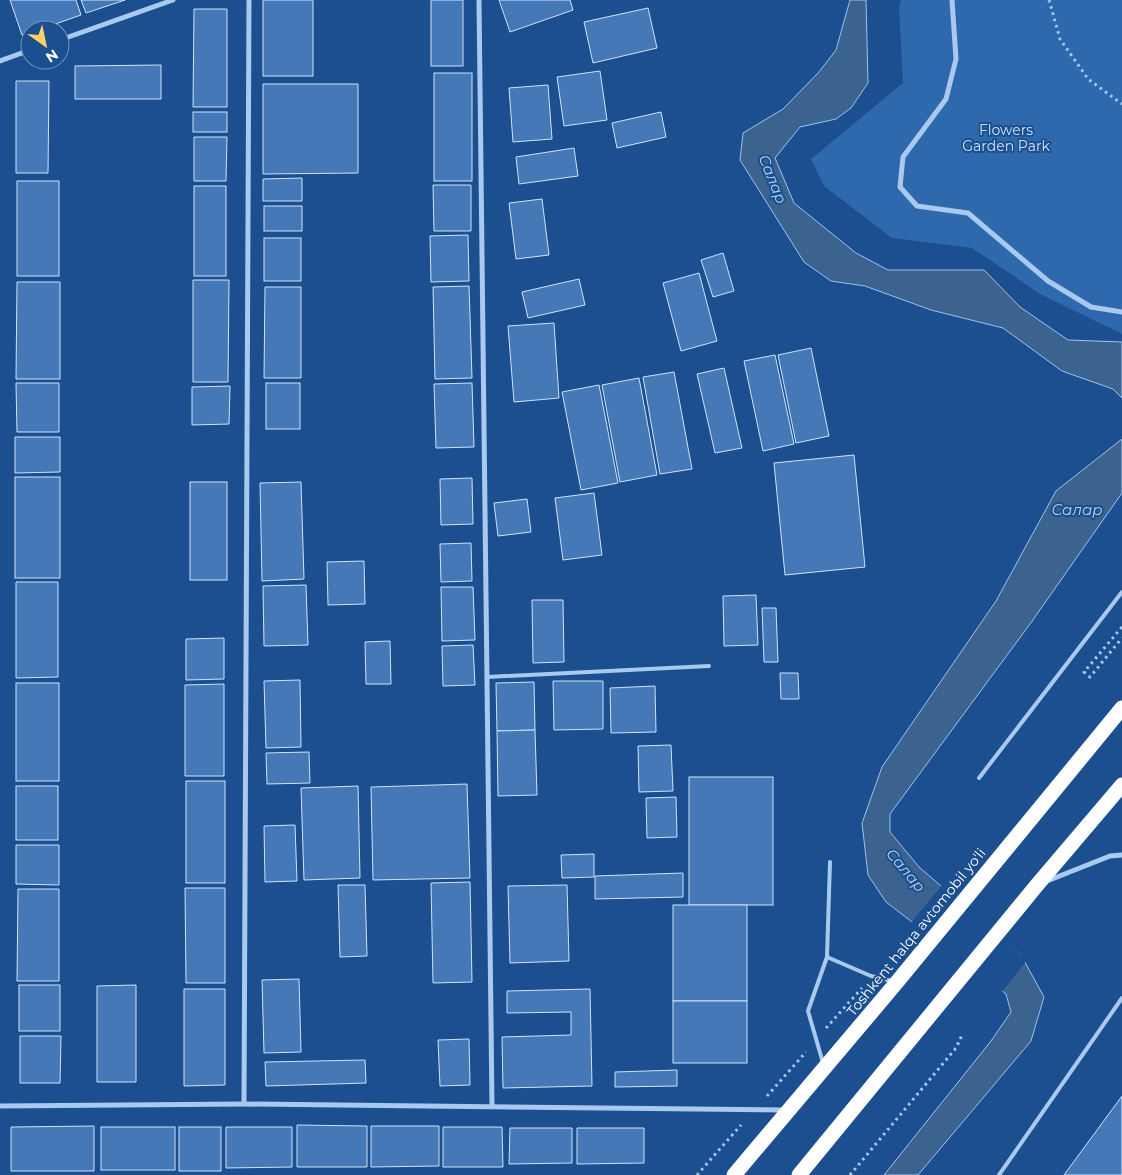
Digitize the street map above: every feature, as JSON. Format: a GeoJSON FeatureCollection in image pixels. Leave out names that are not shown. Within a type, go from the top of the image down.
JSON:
{"type":"FeatureCollection","features":[{"type":"Feature","properties":{"kind":"highway","name":"Toshkent halqa avtomobil yo'li"},"geometry":{"type":"LineString","coordinates":[[734,1175],[897,982],[1122,708]]}},
{"type":"Feature","properties":{"kind":"highway"},"geometry":{"type":"LineString","coordinates":[[799,1175],[1037,885],[1122,785]]}},
{"type":"Feature","properties":{"kind":"street"},"geometry":{"type":"LineString","coordinates":[[70,36],[173,0]]}},
{"type":"Feature","properties":{"kind":"street"},"geometry":{"type":"LineString","coordinates":[[244,1104],[249,0]]}},
{"type":"Feature","properties":{"kind":"street"},"geometry":{"type":"LineString","coordinates":[[478,0],[492,1106]]}},
{"type":"Feature","properties":{"kind":"street"},"geometry":{"type":"LineString","coordinates":[[952,0],[956,59],[946,99],[903,157],[900,188],[917,206],[968,213],[1048,281],[1091,307],[1122,312]]}},
{"type":"Feature","properties":{"kind":"street"},"geometry":{"type":"LineString","coordinates":[[0,61],[20,54]]}},
{"type":"Feature","properties":{"kind":"street"},"geometry":{"type":"LineString","coordinates":[[1037,885],[1110,856],[1122,854]]}},
{"type":"Feature","properties":{"kind":"street"},"geometry":{"type":"LineString","coordinates":[[0,1106],[244,1104],[790,1110]]}},
{"type":"Feature","properties":{"kind":"lane"},"geometry":{"type":"LineString","coordinates":[[979,778],[1122,592]]}},
{"type":"Feature","properties":{"kind":"lane"},"geometry":{"type":"LineString","coordinates":[[487,677],[709,666]]}},
{"type":"Feature","properties":{"kind":"lane"},"geometry":{"type":"LineString","coordinates":[[824,1068],[808,1011],[827,958],[830,862]]}},
{"type":"Feature","properties":{"kind":"lane"},"geometry":{"type":"LineString","coordinates":[[827,958],[872,976],[897,982]]}},
{"type":"Feature","properties":{"kind":"lane"},"geometry":{"type":"LineString","coordinates":[[999,1175],[1122,998]]}},
{"type":"Feature","properties":{"kind":"path"},"geometry":{"type":"LineString","coordinates":[[1049,0],[1060,39],[1088,79],[1122,104]]}},
{"type":"Feature","properties":{"kind":"path"},"geometry":{"type":"LineString","coordinates":[[1122,627],[1084,672],[1090,677],[1122,638]]}},
{"type":"Feature","properties":{"kind":"path"},"geometry":{"type":"LineString","coordinates":[[697,1175],[872,976]]}},
{"type":"Feature","properties":{"kind":"path"},"geometry":{"type":"LineString","coordinates":[[850,1175],[956,1048],[962,1035]]}},
{"type":"Feature","properties":{"kind":"green space","name":"Flowers Garden Park"},"geometry":{"type":"Polygon","coordinates":[[[901,0],[1122,0],[1122,334],[1040,294],[972,248],[892,238],[824,186],[811,159],[903,83],[899,8],[901,0]]]}},
{"type":"Feature","properties":{"kind":"water","name":"Салар"},"geometry":{"type":"Polygon","coordinates":[[[850,0],[866,0],[868,83],[851,108],[836,119],[800,127],[775,158],[794,203],[856,253],[888,270],[984,270],[1020,307],[1068,340],[1122,342],[1122,398],[1113,389],[1062,371],[1003,328],[931,310],[865,286],[831,281],[804,262],[740,160],[743,133],[783,109],[819,72],[836,50],[850,0]]]}},
{"type":"Feature","properties":{"kind":"water","name":"Салар"},"geometry":{"type":"Polygon","coordinates":[[[1122,439],[1122,493],[1030,624],[890,814],[890,832],[919,867],[1021,955],[1044,997],[1031,1041],[918,1175],[884,1175],[991,1041],[1011,1012],[1006,994],[886,902],[868,875],[862,823],[882,767],[996,601],[1056,491],[1122,439]]]}},
{"type":"Feature","properties":{"kind":"pier"},"geometry":{"type":"Polygon","coordinates":[[[943,884],[1027,960],[1001,993],[910,924],[943,884]]]}},
{"type":"Feature","properties":{"kind":"building"},"geometry":{"type":"Polygon","coordinates":[[[10,0],[76,0],[81,15],[67,20],[20,20],[20,29],[10,0]]]}},
{"type":"Feature","properties":{"kind":"building"},"geometry":{"type":"Polygon","coordinates":[[[81,0],[125,0],[86,13],[81,0]]]}},
{"type":"Feature","properties":{"kind":"building"},"geometry":{"type":"Polygon","coordinates":[[[263,0],[313,0],[313,76],[263,76],[263,0]]]}},
{"type":"Feature","properties":{"kind":"building"},"geometry":{"type":"Polygon","coordinates":[[[431,0],[463,0],[463,66],[431,66],[431,0]]]}},
{"type":"Feature","properties":{"kind":"building"},"geometry":{"type":"Polygon","coordinates":[[[499,0],[570,0],[573,10],[510,32],[499,0]]]}},
{"type":"Feature","properties":{"kind":"building"},"geometry":{"type":"Polygon","coordinates":[[[648,8],[657,48],[593,63],[584,22],[648,8]]]}},
{"type":"Feature","properties":{"kind":"building"},"geometry":{"type":"Polygon","coordinates":[[[194,9],[227,9],[227,107],[193,107],[194,9]]]}},
{"type":"Feature","properties":{"kind":"building"},"geometry":{"type":"Polygon","coordinates":[[[161,65],[161,99],[75,99],[75,66],[161,65]]]}},
{"type":"Feature","properties":{"kind":"building"},"geometry":{"type":"Polygon","coordinates":[[[600,71],[607,120],[564,126],[557,77],[600,71]]]}},
{"type":"Feature","properties":{"kind":"building"},"geometry":{"type":"Polygon","coordinates":[[[434,73],[472,73],[472,181],[434,181],[434,73]]]}},
{"type":"Feature","properties":{"kind":"building"},"geometry":{"type":"Polygon","coordinates":[[[16,81],[49,81],[48,173],[16,173],[16,81]]]}},
{"type":"Feature","properties":{"kind":"building"},"geometry":{"type":"Polygon","coordinates":[[[263,84],[358,84],[358,173],[263,174],[263,84]]]}},
{"type":"Feature","properties":{"kind":"building"},"geometry":{"type":"Polygon","coordinates":[[[548,85],[552,139],[513,142],[509,88],[548,85]]]}},
{"type":"Feature","properties":{"kind":"building"},"geometry":{"type":"Polygon","coordinates":[[[193,112],[227,112],[227,132],[193,132],[193,112]]]}},
{"type":"Feature","properties":{"kind":"building"},"geometry":{"type":"Polygon","coordinates":[[[661,112],[666,137],[617,148],[612,123],[661,112]]]}},
{"type":"Feature","properties":{"kind":"building"},"geometry":{"type":"Polygon","coordinates":[[[194,137],[227,137],[226,181],[194,181],[194,137]]]}},
{"type":"Feature","properties":{"kind":"building"},"geometry":{"type":"Polygon","coordinates":[[[574,148],[578,176],[519,184],[516,157],[574,148]]]}},
{"type":"Feature","properties":{"kind":"building"},"geometry":{"type":"Polygon","coordinates":[[[302,178],[302,201],[263,201],[263,179],[302,178]]]}},
{"type":"Feature","properties":{"kind":"building"},"geometry":{"type":"Polygon","coordinates":[[[17,181],[59,181],[59,276],[17,276],[17,181]]]}},
{"type":"Feature","properties":{"kind":"building"},"geometry":{"type":"Polygon","coordinates":[[[433,185],[471,185],[471,231],[434,231],[433,185]]]}},
{"type":"Feature","properties":{"kind":"building"},"geometry":{"type":"Polygon","coordinates":[[[194,186],[226,186],[226,276],[194,276],[194,186]]]}},
{"type":"Feature","properties":{"kind":"building"},"geometry":{"type":"Polygon","coordinates":[[[542,199],[549,255],[516,259],[509,203],[542,199]]]}},
{"type":"Feature","properties":{"kind":"building"},"geometry":{"type":"Polygon","coordinates":[[[264,206],[302,206],[302,231],[264,231],[264,206]]]}},
{"type":"Feature","properties":{"kind":"building"},"geometry":{"type":"Polygon","coordinates":[[[468,235],[469,281],[431,282],[430,236],[468,235]]]}},
{"type":"Feature","properties":{"kind":"building"},"geometry":{"type":"Polygon","coordinates":[[[264,238],[301,238],[301,281],[264,281],[264,238]]]}},
{"type":"Feature","properties":{"kind":"building"},"geometry":{"type":"Polygon","coordinates":[[[723,253],[734,291],[713,297],[701,260],[723,253]]]}},
{"type":"Feature","properties":{"kind":"building"},"geometry":{"type":"Polygon","coordinates":[[[699,273],[717,341],[681,351],[663,283],[699,273]]]}},
{"type":"Feature","properties":{"kind":"building"},"geometry":{"type":"Polygon","coordinates":[[[579,279],[585,305],[528,318],[522,292],[579,279]]]}},
{"type":"Feature","properties":{"kind":"building"},"geometry":{"type":"Polygon","coordinates":[[[193,280],[229,280],[228,382],[193,382],[193,280]]]}},
{"type":"Feature","properties":{"kind":"building"},"geometry":{"type":"Polygon","coordinates":[[[17,282],[60,282],[60,379],[16,379],[17,282]]]}},
{"type":"Feature","properties":{"kind":"building"},"geometry":{"type":"Polygon","coordinates":[[[469,286],[472,378],[435,379],[433,287],[469,286]]]}},
{"type":"Feature","properties":{"kind":"building"},"geometry":{"type":"Polygon","coordinates":[[[265,287],[301,287],[301,378],[264,378],[265,287]]]}},
{"type":"Feature","properties":{"kind":"building"},"geometry":{"type":"Polygon","coordinates":[[[554,323],[559,398],[514,402],[508,326],[554,323]]]}},
{"type":"Feature","properties":{"kind":"building"},"geometry":{"type":"Polygon","coordinates":[[[811,348],[829,436],[796,443],[778,355],[811,348]]]}},
{"type":"Feature","properties":{"kind":"building"},"geometry":{"type":"Polygon","coordinates":[[[775,355],[794,444],[763,451],[744,361],[775,355]]]}},
{"type":"Feature","properties":{"kind":"building"},"geometry":{"type":"Polygon","coordinates":[[[724,368],[742,448],[715,453],[697,374],[724,368]]]}},
{"type":"Feature","properties":{"kind":"building"},"geometry":{"type":"Polygon","coordinates":[[[674,372],[692,469],[660,474],[643,377],[674,372]]]}},
{"type":"Feature","properties":{"kind":"building"},"geometry":{"type":"Polygon","coordinates":[[[639,378],[657,475],[620,482],[602,385],[639,378]]]}},
{"type":"Feature","properties":{"kind":"building"},"geometry":{"type":"Polygon","coordinates":[[[16,383],[59,383],[59,432],[17,432],[16,383]]]}},
{"type":"Feature","properties":{"kind":"building"},"geometry":{"type":"Polygon","coordinates":[[[266,383],[300,383],[300,429],[266,429],[266,383]]]}},
{"type":"Feature","properties":{"kind":"building"},"geometry":{"type":"Polygon","coordinates":[[[472,383],[474,447],[436,448],[434,384],[472,383]]]}},
{"type":"Feature","properties":{"kind":"building"},"geometry":{"type":"Polygon","coordinates":[[[599,385],[618,483],[581,490],[562,392],[599,385]]]}},
{"type":"Feature","properties":{"kind":"building"},"geometry":{"type":"Polygon","coordinates":[[[230,386],[229,424],[192,425],[192,387],[230,386]]]}},
{"type":"Feature","properties":{"kind":"building"},"geometry":{"type":"Polygon","coordinates":[[[15,437],[60,437],[60,472],[15,473],[15,437]]]}},
{"type":"Feature","properties":{"kind":"building"},"geometry":{"type":"Polygon","coordinates":[[[854,455],[865,567],[785,575],[774,463],[854,455]]]}},
{"type":"Feature","properties":{"kind":"building"},"geometry":{"type":"Polygon","coordinates":[[[15,477],[60,477],[60,578],[15,578],[15,477]]]}},
{"type":"Feature","properties":{"kind":"building"},"geometry":{"type":"Polygon","coordinates":[[[472,478],[473,524],[441,525],[440,479],[472,478]]]}},
{"type":"Feature","properties":{"kind":"building"},"geometry":{"type":"Polygon","coordinates":[[[190,482],[227,482],[227,580],[190,580],[190,482]]]}},
{"type":"Feature","properties":{"kind":"building"},"geometry":{"type":"Polygon","coordinates":[[[301,482],[304,579],[262,581],[260,483],[301,482]]]}},
{"type":"Feature","properties":{"kind":"building"},"geometry":{"type":"Polygon","coordinates":[[[594,493],[602,555],[563,560],[555,498],[594,493]]]}},
{"type":"Feature","properties":{"kind":"building"},"geometry":{"type":"Polygon","coordinates":[[[527,499],[531,532],[498,536],[494,503],[527,499]]]}},
{"type":"Feature","properties":{"kind":"building"},"geometry":{"type":"Polygon","coordinates":[[[471,543],[472,581],[441,582],[440,544],[471,543]]]}},
{"type":"Feature","properties":{"kind":"building"},"geometry":{"type":"Polygon","coordinates":[[[364,561],[365,604],[328,605],[327,562],[364,561]]]}},
{"type":"Feature","properties":{"kind":"building"},"geometry":{"type":"Polygon","coordinates":[[[16,582],[58,582],[58,677],[16,678],[16,582]]]}},
{"type":"Feature","properties":{"kind":"building"},"geometry":{"type":"Polygon","coordinates":[[[306,585],[308,645],[264,646],[263,586],[306,585]]]}},
{"type":"Feature","properties":{"kind":"building"},"geometry":{"type":"Polygon","coordinates":[[[441,587],[473,587],[475,640],[442,641],[441,587]]]}},
{"type":"Feature","properties":{"kind":"building"},"geometry":{"type":"Polygon","coordinates":[[[756,595],[758,645],[724,646],[723,596],[756,595]]]}},
{"type":"Feature","properties":{"kind":"building"},"geometry":{"type":"Polygon","coordinates":[[[532,600],[563,600],[564,662],[533,663],[532,600]]]}},
{"type":"Feature","properties":{"kind":"building"},"geometry":{"type":"Polygon","coordinates":[[[762,608],[776,608],[778,662],[764,662],[762,608]]]}},
{"type":"Feature","properties":{"kind":"building"},"geometry":{"type":"Polygon","coordinates":[[[224,638],[224,679],[186,680],[186,639],[224,638]]]}},
{"type":"Feature","properties":{"kind":"building"},"geometry":{"type":"Polygon","coordinates":[[[390,641],[391,684],[366,684],[365,642],[390,641]]]}},
{"type":"Feature","properties":{"kind":"building"},"geometry":{"type":"Polygon","coordinates":[[[473,645],[475,685],[443,686],[442,646],[473,645]]]}},
{"type":"Feature","properties":{"kind":"building"},"geometry":{"type":"Polygon","coordinates":[[[780,673],[798,673],[799,699],[781,699],[780,673]]]}},
{"type":"Feature","properties":{"kind":"building"},"geometry":{"type":"Polygon","coordinates":[[[300,680],[301,747],[266,748],[264,681],[300,680]]]}},
{"type":"Feature","properties":{"kind":"building"},"geometry":{"type":"Polygon","coordinates":[[[553,681],[603,681],[603,729],[554,730],[553,681]]]}},
{"type":"Feature","properties":{"kind":"building"},"geometry":{"type":"Polygon","coordinates":[[[534,682],[535,730],[497,731],[496,683],[534,682]]]}},
{"type":"Feature","properties":{"kind":"building"},"geometry":{"type":"Polygon","coordinates":[[[16,683],[59,683],[59,781],[16,781],[16,683]]]}},
{"type":"Feature","properties":{"kind":"building"},"geometry":{"type":"Polygon","coordinates":[[[224,684],[224,776],[185,776],[185,685],[224,684]]]}},
{"type":"Feature","properties":{"kind":"building"},"geometry":{"type":"Polygon","coordinates":[[[655,686],[656,732],[611,733],[610,688],[655,686]]]}},
{"type":"Feature","properties":{"kind":"building"},"geometry":{"type":"Polygon","coordinates":[[[535,730],[537,795],[498,796],[497,731],[535,730]]]}},
{"type":"Feature","properties":{"kind":"building"},"geometry":{"type":"Polygon","coordinates":[[[671,745],[673,791],[639,792],[638,746],[671,745]]]}},
{"type":"Feature","properties":{"kind":"building"},"geometry":{"type":"Polygon","coordinates":[[[309,752],[310,783],[267,784],[266,753],[309,752]]]}},
{"type":"Feature","properties":{"kind":"building"},"geometry":{"type":"Polygon","coordinates":[[[689,777],[773,777],[773,905],[689,905],[689,777]]]}},
{"type":"Feature","properties":{"kind":"building"},"geometry":{"type":"Polygon","coordinates":[[[186,781],[225,781],[225,883],[186,883],[186,781]]]}},
{"type":"Feature","properties":{"kind":"building"},"geometry":{"type":"Polygon","coordinates":[[[467,784],[470,878],[373,880],[371,787],[467,784]]]}},
{"type":"Feature","properties":{"kind":"building"},"geometry":{"type":"Polygon","coordinates":[[[16,786],[58,786],[58,840],[16,840],[16,786]]]}},
{"type":"Feature","properties":{"kind":"building"},"geometry":{"type":"Polygon","coordinates":[[[358,786],[360,878],[304,880],[301,788],[358,786]]]}},
{"type":"Feature","properties":{"kind":"building"},"geometry":{"type":"Polygon","coordinates":[[[676,797],[677,837],[647,838],[646,798],[676,797]]]}},
{"type":"Feature","properties":{"kind":"building"},"geometry":{"type":"Polygon","coordinates":[[[295,825],[297,881],[265,882],[264,826],[295,825]]]}},
{"type":"Feature","properties":{"kind":"building"},"geometry":{"type":"Polygon","coordinates":[[[16,845],[59,845],[59,885],[16,884],[16,845]]]}},
{"type":"Feature","properties":{"kind":"building"},"geometry":{"type":"Polygon","coordinates":[[[594,854],[594,877],[562,878],[561,855],[594,854]]]}},
{"type":"Feature","properties":{"kind":"building"},"geometry":{"type":"Polygon","coordinates":[[[683,873],[683,897],[595,899],[595,876],[683,873]]]}},
{"type":"Feature","properties":{"kind":"building"},"geometry":{"type":"Polygon","coordinates":[[[470,882],[472,982],[433,983],[431,883],[470,882]]]}},
{"type":"Feature","properties":{"kind":"building"},"geometry":{"type":"Polygon","coordinates":[[[338,885],[365,885],[367,956],[340,957],[338,885]]]}},
{"type":"Feature","properties":{"kind":"building"},"geometry":{"type":"Polygon","coordinates":[[[567,885],[569,961],[510,963],[508,886],[567,885]]]}},
{"type":"Feature","properties":{"kind":"building"},"geometry":{"type":"Polygon","coordinates":[[[185,888],[225,888],[225,983],[186,983],[185,888]]]}},
{"type":"Feature","properties":{"kind":"building"},"geometry":{"type":"Polygon","coordinates":[[[18,889],[59,889],[59,981],[17,981],[18,889]]]}},
{"type":"Feature","properties":{"kind":"building"},"geometry":{"type":"Polygon","coordinates":[[[673,905],[747,905],[747,1001],[673,1001],[673,905]]]}},
{"type":"Feature","properties":{"kind":"building"},"geometry":{"type":"Polygon","coordinates":[[[299,979],[301,1052],[264,1053],[262,980],[299,979]]]}},
{"type":"Feature","properties":{"kind":"building"},"geometry":{"type":"Polygon","coordinates":[[[19,985],[60,985],[60,1031],[19,1031],[19,985]]]}},
{"type":"Feature","properties":{"kind":"building"},"geometry":{"type":"Polygon","coordinates":[[[136,985],[136,1082],[97,1082],[97,986],[136,985]]]}},
{"type":"Feature","properties":{"kind":"building"},"geometry":{"type":"Polygon","coordinates":[[[184,989],[225,989],[225,1085],[184,1086],[184,989]]]}},
{"type":"Feature","properties":{"kind":"building"},"geometry":{"type":"Polygon","coordinates":[[[590,989],[592,1086],[503,1088],[502,1037],[571,1035],[571,1012],[507,1013],[507,991],[590,989]]]}},
{"type":"Feature","properties":{"kind":"building"},"geometry":{"type":"Polygon","coordinates":[[[673,1001],[747,1001],[747,1063],[673,1063],[673,1001]]]}},
{"type":"Feature","properties":{"kind":"building"},"geometry":{"type":"Polygon","coordinates":[[[20,1036],[61,1036],[60,1083],[20,1083],[20,1036]]]}},
{"type":"Feature","properties":{"kind":"building"},"geometry":{"type":"Polygon","coordinates":[[[469,1039],[470,1085],[440,1086],[438,1040],[469,1039]]]}},
{"type":"Feature","properties":{"kind":"building"},"geometry":{"type":"Polygon","coordinates":[[[365,1060],[366,1083],[266,1086],[265,1062],[365,1060]]]}},
{"type":"Feature","properties":{"kind":"building"},"geometry":{"type":"Polygon","coordinates":[[[677,1070],[677,1086],[615,1087],[615,1072],[677,1070]]]}},
{"type":"Feature","properties":{"kind":"building"},"geometry":{"type":"Polygon","coordinates":[[[1122,1096],[1122,1175],[1064,1175],[1122,1096]]]}},
{"type":"Feature","properties":{"kind":"building"},"geometry":{"type":"Polygon","coordinates":[[[297,1125],[367,1126],[367,1167],[297,1167],[297,1125]]]}},
{"type":"Feature","properties":{"kind":"building"},"geometry":{"type":"Polygon","coordinates":[[[94,1126],[94,1171],[11,1171],[11,1127],[94,1126]]]}},
{"type":"Feature","properties":{"kind":"building"},"geometry":{"type":"Polygon","coordinates":[[[371,1126],[439,1126],[439,1166],[371,1167],[371,1126]]]}},
{"type":"Feature","properties":{"kind":"building"},"geometry":{"type":"Polygon","coordinates":[[[101,1127],[175,1127],[175,1170],[101,1170],[101,1127]]]}},
{"type":"Feature","properties":{"kind":"building"},"geometry":{"type":"Polygon","coordinates":[[[179,1127],[221,1127],[221,1171],[179,1171],[179,1127]]]}},
{"type":"Feature","properties":{"kind":"building"},"geometry":{"type":"Polygon","coordinates":[[[226,1127],[292,1127],[292,1167],[226,1168],[226,1127]]]}},
{"type":"Feature","properties":{"kind":"building"},"geometry":{"type":"Polygon","coordinates":[[[443,1127],[502,1127],[503,1167],[443,1167],[443,1127]]]}},
{"type":"Feature","properties":{"kind":"building"},"geometry":{"type":"Polygon","coordinates":[[[510,1128],[572,1128],[572,1163],[509,1164],[510,1128]]]}},
{"type":"Feature","properties":{"kind":"building"},"geometry":{"type":"Polygon","coordinates":[[[577,1128],[644,1128],[644,1163],[577,1164],[577,1128]]]}}]}
